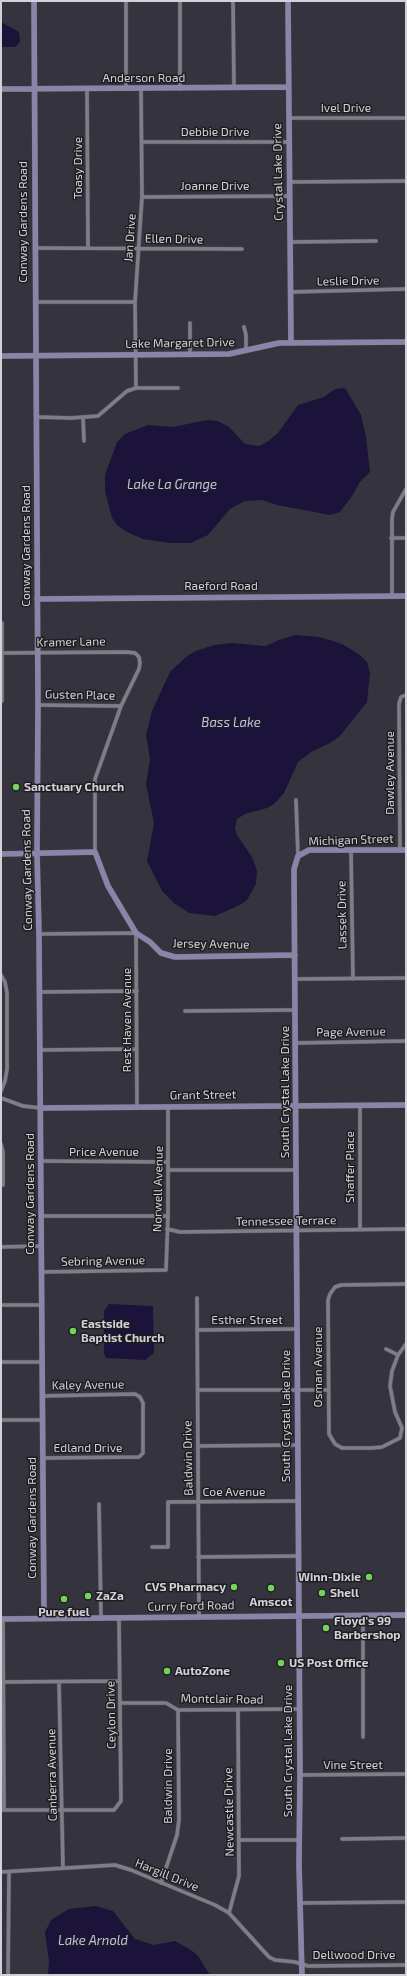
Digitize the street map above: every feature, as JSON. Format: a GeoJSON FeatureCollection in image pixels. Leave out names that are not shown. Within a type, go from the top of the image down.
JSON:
{"type":"FeatureCollection","features":[{"type":"Feature","properties":{"kind":"street","name":"Conway Gardens Road"},"geometry":{"type":"LineString","coordinates":[[34,1],[38,653],[37,853],[40,934],[40,1162],[44,1618]]}},
{"type":"Feature","properties":{"kind":"street"},"geometry":{"type":"LineString","coordinates":[[126,1],[126,89]]}},
{"type":"Feature","properties":{"kind":"street"},"geometry":{"type":"LineString","coordinates":[[180,1],[180,89]]}},
{"type":"Feature","properties":{"kind":"street"},"geometry":{"type":"LineString","coordinates":[[233,1],[234,88]]}},
{"type":"Feature","properties":{"kind":"street","name":"Crystal Lake Drive"},"geometry":{"type":"LineString","coordinates":[[288,1],[290,342]]}},
{"type":"Feature","properties":{"kind":"street","name":"Anderson Road"},"geometry":{"type":"LineString","coordinates":[[1,90],[288,87]]}},
{"type":"Feature","properties":{"kind":"street","name":"Toasy Drive"},"geometry":{"type":"LineString","coordinates":[[88,89],[88,247]]}},
{"type":"Feature","properties":{"kind":"street","name":"Jan Drive"},"geometry":{"type":"LineString","coordinates":[[136,388],[135,302],[142,197],[141,89]]}},
{"type":"Feature","properties":{"kind":"street","name":"Ivel Drive"},"geometry":{"type":"LineString","coordinates":[[288,118],[404,118]]}},
{"type":"Feature","properties":{"kind":"street","name":"Debbie Drive"},"geometry":{"type":"LineString","coordinates":[[142,142],[288,142]]}},
{"type":"Feature","properties":{"kind":"street"},"geometry":{"type":"LineString","coordinates":[[289,182],[406,181]]}},
{"type":"Feature","properties":{"kind":"street","name":"Joanne Drive"},"geometry":{"type":"LineString","coordinates":[[142,197],[289,196]]}},
{"type":"Feature","properties":{"kind":"street"},"geometry":{"type":"LineString","coordinates":[[290,242],[376,241]]}},
{"type":"Feature","properties":{"kind":"street","name":"Ellen Drive"},"geometry":{"type":"LineString","coordinates":[[35,248],[88,247],[139,249],[242,249]]}},
{"type":"Feature","properties":{"kind":"street","name":"Leslie Drive"},"geometry":{"type":"LineString","coordinates":[[290,292],[406,290]]}},
{"type":"Feature","properties":{"kind":"street"},"geometry":{"type":"LineString","coordinates":[[35,302],[135,302]]}},
{"type":"Feature","properties":{"kind":"street"},"geometry":{"type":"LineString","coordinates":[[190,322],[190,354]]}},
{"type":"Feature","properties":{"kind":"street"},"geometry":{"type":"LineString","coordinates":[[244,327],[246,335],[246,351]]}},
{"type":"Feature","properties":{"kind":"street","name":"Lake Margaret Drive"},"geometry":{"type":"LineString","coordinates":[[1,356],[229,354],[246,351],[268,344],[290,342],[406,342]]}},
{"type":"Feature","properties":{"kind":"street"},"geometry":{"type":"LineString","coordinates":[[36,417],[98,416],[127,391],[136,388],[178,388]]}},
{"type":"Feature","properties":{"kind":"street"},"geometry":{"type":"LineString","coordinates":[[83,417],[84,441]]}},
{"type":"Feature","properties":{"kind":"street"},"geometry":{"type":"LineString","coordinates":[[392,596],[391,538],[393,512],[406,489]]}},
{"type":"Feature","properties":{"kind":"street"},"geometry":{"type":"LineString","coordinates":[[391,538],[406,538]]}},
{"type":"Feature","properties":{"kind":"street","name":"Raeford Road"},"geometry":{"type":"LineString","coordinates":[[37,599],[406,596]]}},
{"type":"Feature","properties":{"kind":"street"},"geometry":{"type":"LineString","coordinates":[[2,623],[2,701]]}},
{"type":"Feature","properties":{"kind":"street","name":"Kramer Lane"},"geometry":{"type":"LineString","coordinates":[[2,653],[135,653],[139,657],[139,669],[121,706]]}},
{"type":"Feature","properties":{"kind":"street","name":"Dawley Avenue"},"geometry":{"type":"LineString","coordinates":[[403,850],[399,704],[401,697],[406,695]]}},
{"type":"Feature","properties":{"kind":"street","name":"Gusten Place"},"geometry":{"type":"LineString","coordinates":[[38,705],[121,706]]}},
{"type":"Feature","properties":{"kind":"street"},"geometry":{"type":"LineString","coordinates":[[121,706],[95,779],[95,852],[108,886],[136,933]]}},
{"type":"Feature","properties":{"kind":"street"},"geometry":{"type":"LineString","coordinates":[[400,765],[406,765]]}},
{"type":"Feature","properties":{"kind":"street"},"geometry":{"type":"LineString","coordinates":[[296,800],[298,856]]}},
{"type":"Feature","properties":{"kind":"street","name":"Michigan Street"},"geometry":{"type":"LineString","coordinates":[[298,856],[309,850],[403,850]]}},
{"type":"Feature","properties":{"kind":"street","name":"Lassek Drive"},"geometry":{"type":"LineString","coordinates":[[351,851],[353,979]]}},
{"type":"Feature","properties":{"kind":"street"},"geometry":{"type":"LineString","coordinates":[[1,854],[95,852]]}},
{"type":"Feature","properties":{"kind":"street","name":"South Crystal Lake Drive"},"geometry":{"type":"LineString","coordinates":[[298,856],[294,869],[298,1616],[300,1709],[299,1840],[302,1975]]}},
{"type":"Feature","properties":{"kind":"street"},"geometry":{"type":"LineString","coordinates":[[40,934],[136,933]]}},
{"type":"Feature","properties":{"kind":"street","name":"Jersey Avenue"},"geometry":{"type":"LineString","coordinates":[[136,933],[150,942],[161,953],[175,957],[295,955]]}},
{"type":"Feature","properties":{"kind":"street","name":"Rest Haven Avenue"},"geometry":{"type":"LineString","coordinates":[[136,933],[137,1107]]}},
{"type":"Feature","properties":{"kind":"street"},"geometry":{"type":"LineString","coordinates":[[1,975],[6,982],[7,1069],[6,1081],[1,1091]]}},
{"type":"Feature","properties":{"kind":"street"},"geometry":{"type":"LineString","coordinates":[[295,979],[406,978]]}},
{"type":"Feature","properties":{"kind":"street"},"geometry":{"type":"LineString","coordinates":[[40,992],[137,991]]}},
{"type":"Feature","properties":{"kind":"street"},"geometry":{"type":"LineString","coordinates":[[185,1011],[295,1010]]}},
{"type":"Feature","properties":{"kind":"street"},"geometry":{"type":"LineString","coordinates":[[1,1033],[6,1033]]}},
{"type":"Feature","properties":{"kind":"street","name":"Page Avenue"},"geometry":{"type":"LineString","coordinates":[[296,1043],[406,1041]]}},
{"type":"Feature","properties":{"kind":"street"},"geometry":{"type":"LineString","coordinates":[[40,1050],[137,1049]]}},
{"type":"Feature","properties":{"kind":"street","name":"Grant Street"},"geometry":{"type":"LineString","coordinates":[[1,1098],[24,1106],[41,1108],[406,1105]]}},
{"type":"Feature","properties":{"kind":"street","name":"Shaffer Place"},"geometry":{"type":"LineString","coordinates":[[360,1105],[360,1230]]}},
{"type":"Feature","properties":{"kind":"street","name":"Norwell Avenue"},"geometry":{"type":"LineString","coordinates":[[166,1270],[168,1229],[168,1107]]}},
{"type":"Feature","properties":{"kind":"street"},"geometry":{"type":"LineString","coordinates":[[1,1144],[3,1152],[3,1185]]}},
{"type":"Feature","properties":{"kind":"street","name":"Price Avenue"},"geometry":{"type":"LineString","coordinates":[[40,1162],[168,1162]]}},
{"type":"Feature","properties":{"kind":"street"},"geometry":{"type":"LineString","coordinates":[[168,1170],[296,1170]]}},
{"type":"Feature","properties":{"kind":"street"},"geometry":{"type":"LineString","coordinates":[[41,1216],[168,1216]]}},
{"type":"Feature","properties":{"kind":"street","name":"Tennessee Terrace"},"geometry":{"type":"LineString","coordinates":[[168,1229],[180,1232],[406,1229]]}},
{"type":"Feature","properties":{"kind":"street"},"geometry":{"type":"LineString","coordinates":[[1,1247],[41,1246]]}},
{"type":"Feature","properties":{"kind":"street","name":"Sebring Avenue"},"geometry":{"type":"LineString","coordinates":[[41,1272],[166,1270]]}},
{"type":"Feature","properties":{"kind":"street","name":"Osman Avenue"},"geometry":{"type":"LineString","coordinates":[[398,1355],[392,1371],[390,1386],[395,1412],[402,1428],[400,1438],[382,1447],[372,1448],[342,1448],[335,1444],[329,1434],[328,1300],[335,1287],[341,1285],[406,1284]]}},
{"type":"Feature","properties":{"kind":"street","name":"Baldwin Drive"},"geometry":{"type":"LineString","coordinates":[[197,1298],[199,1617]]}},
{"type":"Feature","properties":{"kind":"street"},"geometry":{"type":"LineString","coordinates":[[1,1305],[42,1305]]}},
{"type":"Feature","properties":{"kind":"street","name":"Esther Street"},"geometry":{"type":"LineString","coordinates":[[197,1330],[297,1329]]}},
{"type":"Feature","properties":{"kind":"street"},"geometry":{"type":"LineString","coordinates":[[386,1349],[398,1355],[406,1344]]}},
{"type":"Feature","properties":{"kind":"street"},"geometry":{"type":"LineString","coordinates":[[1,1362],[42,1362]]}},
{"type":"Feature","properties":{"kind":"street"},"geometry":{"type":"LineString","coordinates":[[198,1390],[328,1390]]}},
{"type":"Feature","properties":{"kind":"street","name":"Kaley Avenue"},"geometry":{"type":"LineString","coordinates":[[42,1396],[135,1394],[140,1397],[143,1403],[143,1453],[139,1457],[133,1458]]}},
{"type":"Feature","properties":{"kind":"street"},"geometry":{"type":"LineString","coordinates":[[1,1420],[43,1420]]}},
{"type":"Feature","properties":{"kind":"street"},"geometry":{"type":"LineString","coordinates":[[198,1446],[298,1445]]}},
{"type":"Feature","properties":{"kind":"street","name":"Edland Drive"},"geometry":{"type":"LineString","coordinates":[[43,1458],[133,1458]]}},
{"type":"Feature","properties":{"kind":"street","name":"Coe Avenue"},"geometry":{"type":"LineString","coordinates":[[152,1548],[168,1547],[168,1502],[298,1501]]}},
{"type":"Feature","properties":{"kind":"street"},"geometry":{"type":"LineString","coordinates":[[99,1504],[101,1618]]}},
{"type":"Feature","properties":{"kind":"street"},"geometry":{"type":"LineString","coordinates":[[198,1557],[298,1556]]}},
{"type":"Feature","properties":{"kind":"street"},"geometry":{"type":"LineString","coordinates":[[363,1616],[363,1737]]}},
{"type":"Feature","properties":{"kind":"street","name":"Curry Ford Road"},"geometry":{"type":"LineString","coordinates":[[2,1619],[406,1616]]}},
{"type":"Feature","properties":{"kind":"street","name":"Ceylon Drive"},"geometry":{"type":"LineString","coordinates":[[62,1810],[114,1810],[121,1801],[119,1618]]}},
{"type":"Feature","properties":{"kind":"street"},"geometry":{"type":"LineString","coordinates":[[2,1619],[2,1810],[62,1810]]}},
{"type":"Feature","properties":{"kind":"street"},"geometry":{"type":"LineString","coordinates":[[3,1682],[120,1681]]}},
{"type":"Feature","properties":{"kind":"street","name":"Canberra Avenue"},"geometry":{"type":"LineString","coordinates":[[59,1682],[63,1868]]}},
{"type":"Feature","properties":{"kind":"street","name":"Montclair Road"},"geometry":{"type":"LineString","coordinates":[[121,1703],[166,1703],[178,1710],[300,1709]]}},
{"type":"Feature","properties":{"kind":"street","name":"Baldwin Drive"},"geometry":{"type":"LineString","coordinates":[[161,1883],[177,1835],[179,1820],[178,1710]]}},
{"type":"Feature","properties":{"kind":"street","name":"Newcastle Drive"},"geometry":{"type":"LineString","coordinates":[[229,1913],[239,1876],[238,1710]]}},
{"type":"Feature","properties":{"kind":"street","name":"Vine Street"},"geometry":{"type":"LineString","coordinates":[[300,1775],[406,1774]]}},
{"type":"Feature","properties":{"kind":"street"},"geometry":{"type":"LineString","coordinates":[[342,1839],[406,1838]]}},
{"type":"Feature","properties":{"kind":"street"},"geometry":{"type":"LineString","coordinates":[[239,1840],[299,1840]]}},
{"type":"Feature","properties":{"kind":"street","name":"Hargill Drive"},"geometry":{"type":"LineString","coordinates":[[1,1872],[115,1865],[215,1905],[229,1913],[269,1957],[279,1962],[302,1964]]}},
{"type":"Feature","properties":{"kind":"street"},"geometry":{"type":"LineString","coordinates":[[8,1975],[9,1872]]}},
{"type":"Feature","properties":{"kind":"street"},"geometry":{"type":"LineString","coordinates":[[300,1903],[406,1902]]}},
{"type":"Feature","properties":{"kind":"street","name":"Dellwood Drive"},"geometry":{"type":"LineString","coordinates":[[302,1964],[308,1966],[406,1965]]}},
{"type":"Feature","properties":{"kind":"water"},"geometry":{"type":"Polygon","coordinates":[[[1,22],[19,32],[20,42],[15,47],[1,47],[1,22]]]}},
{"type":"Feature","properties":{"kind":"water","name":"Lake La Grange"},"geometry":{"type":"Polygon","coordinates":[[[345,388],[361,415],[366,437],[370,472],[360,482],[340,512],[330,515],[277,505],[262,500],[245,501],[230,509],[208,535],[191,543],[169,543],[143,539],[127,532],[117,525],[112,518],[105,491],[105,475],[117,442],[125,434],[148,425],[173,427],[207,420],[218,421],[229,427],[245,444],[259,446],[267,442],[278,433],[298,405],[324,397],[335,389],[345,388]]]}},
{"type":"Feature","properties":{"kind":"water","name":"Bass Lake"},"geometry":{"type":"Polygon","coordinates":[[[295,635],[319,637],[333,641],[342,644],[360,655],[367,662],[370,673],[367,702],[339,737],[311,752],[298,762],[284,793],[274,804],[267,808],[245,814],[237,819],[235,828],[237,835],[252,857],[257,871],[256,884],[247,900],[240,905],[215,916],[189,913],[174,903],[162,891],[147,861],[154,823],[146,784],[150,759],[146,735],[152,711],[170,672],[187,656],[196,651],[214,645],[232,643],[265,646],[295,635]]]}},
{"type":"Feature","properties":{"kind":"water"},"geometry":{"type":"Polygon","coordinates":[[[109,1304],[153,1306],[154,1353],[145,1360],[106,1358],[104,1353],[104,1311],[109,1304]]]}},
{"type":"Feature","properties":{"kind":"water","name":"Lake Arnold"},"geometry":{"type":"Polygon","coordinates":[[[95,1906],[113,1911],[135,1939],[154,1945],[175,1941],[191,1950],[198,1956],[210,1975],[48,1975],[49,1961],[45,1932],[51,1920],[69,1909],[95,1906]]]}},
{"type":"Feature","properties":{"kind":"place","name":"Sanctuary Church"},"geometry":{"type":"Point","coordinates":[16,787]}},
{"type":"Feature","properties":{"kind":"place","name":"Eastside Baptist Church"},"geometry":{"type":"Point","coordinates":[73,1331]}},
{"type":"Feature","properties":{"kind":"place","name":"Winn-Dixie"},"geometry":{"type":"Point","coordinates":[369,1577]}},
{"type":"Feature","properties":{"kind":"place","name":"CVS Pharmacy"},"geometry":{"type":"Point","coordinates":[234,1587]}},
{"type":"Feature","properties":{"kind":"place","name":"Amscot"},"geometry":{"type":"Point","coordinates":[271,1588]}},
{"type":"Feature","properties":{"kind":"place","name":"Shell"},"geometry":{"type":"Point","coordinates":[322,1593]}},
{"type":"Feature","properties":{"kind":"place","name":"ZaZa"},"geometry":{"type":"Point","coordinates":[88,1596]}},
{"type":"Feature","properties":{"kind":"place","name":"Pure fuel"},"geometry":{"type":"Point","coordinates":[64,1599]}},
{"type":"Feature","properties":{"kind":"place","name":"Floyd's 99 Barbershop"},"geometry":{"type":"Point","coordinates":[326,1628]}},
{"type":"Feature","properties":{"kind":"place","name":"US Post Office"},"geometry":{"type":"Point","coordinates":[281,1663]}},
{"type":"Feature","properties":{"kind":"place","name":"AutoZone"},"geometry":{"type":"Point","coordinates":[167,1671]}}]}
